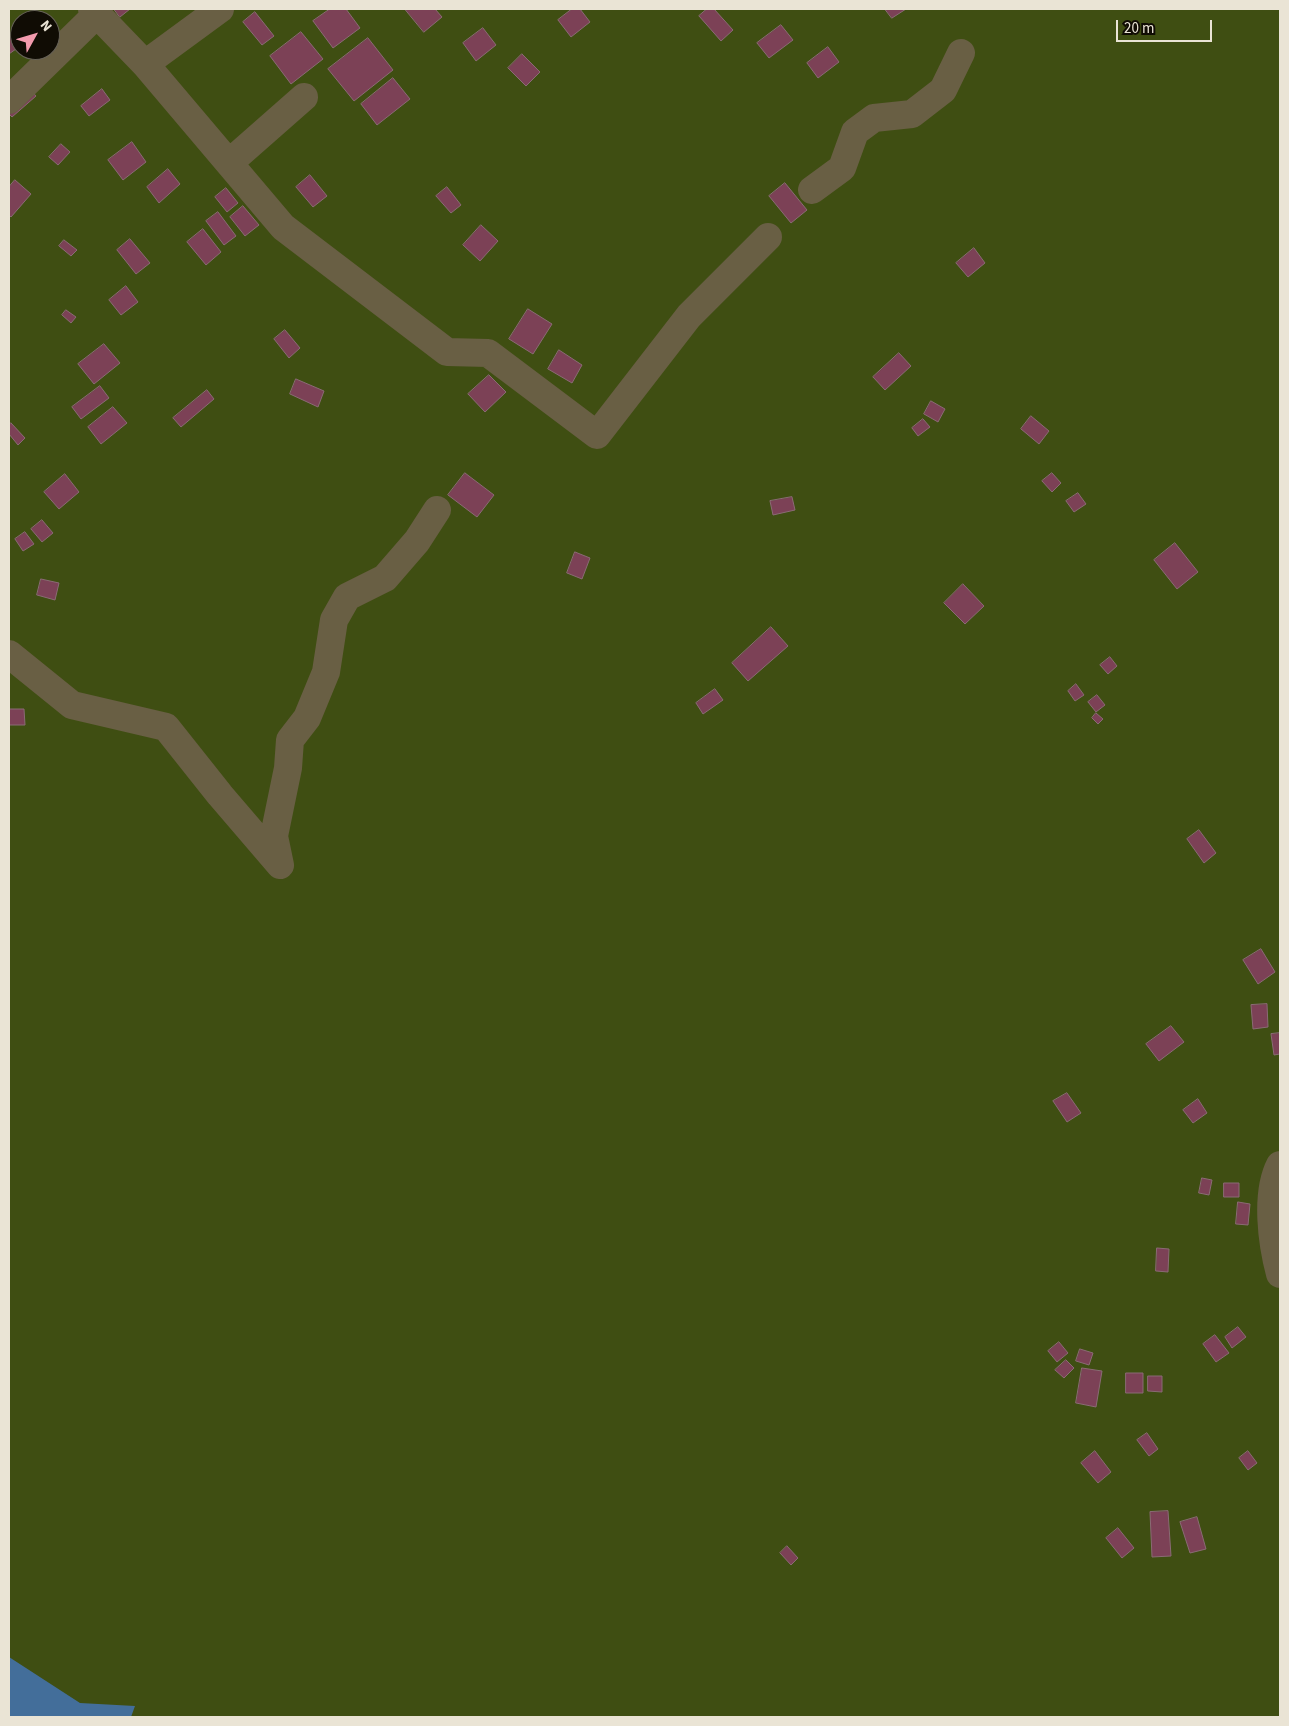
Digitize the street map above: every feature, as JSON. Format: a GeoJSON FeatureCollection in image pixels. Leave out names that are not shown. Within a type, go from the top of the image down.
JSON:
{"type":"FeatureCollection","features":[{"type":"Feature","properties":{"kind":"street"},"geometry":{"type":"LineString","coordinates":[[145,64],[220,9]]}},
{"type":"Feature","properties":{"kind":"street"},"geometry":{"type":"LineString","coordinates":[[9,100],[95,12],[145,64],[283,227],[446,352],[488,353],[597,435],[689,316],[768,237]]}},
{"type":"Feature","properties":{"kind":"street"},"geometry":{"type":"LineString","coordinates":[[812,190],[842,168],[855,132],[874,118],[912,114],[943,90],[961,53]]}},
{"type":"Feature","properties":{"kind":"street"},"geometry":{"type":"LineString","coordinates":[[229,163],[304,97]]}},
{"type":"Feature","properties":{"kind":"street"},"geometry":{"type":"LineString","coordinates":[[9,654],[72,705],[166,727],[280,865],[274,836],[288,768],[290,740],[307,718],[326,672],[334,620],[347,597],[385,578],[417,541],[437,510]]}},
{"type":"Feature","properties":{"kind":"street"},"geometry":{"type":"LineString","coordinates":[[1280,1165],[1275,1175],[1271,1229],[1280,1274]]}},
{"type":"Feature","properties":{"kind":"green space"},"geometry":{"type":"Polygon","coordinates":[[[9,9],[1280,9],[1280,1717],[9,1717],[9,9]]]}},
{"type":"Feature","properties":{"kind":"water"},"geometry":{"type":"Polygon","coordinates":[[[9,1657],[80,1703],[135,1706],[131,1717],[9,1717],[9,1657]]]}},
{"type":"Feature","properties":{"kind":"building"},"geometry":{"type":"Polygon","coordinates":[[[114,9],[130,9],[120,17],[114,9]]]}},
{"type":"Feature","properties":{"kind":"building"},"geometry":{"type":"Polygon","coordinates":[[[330,9],[346,9],[360,28],[333,48],[313,21],[330,9]]]}},
{"type":"Feature","properties":{"kind":"building"},"geometry":{"type":"Polygon","coordinates":[[[405,9],[435,9],[442,17],[424,32],[405,9]]]}},
{"type":"Feature","properties":{"kind":"building"},"geometry":{"type":"Polygon","coordinates":[[[572,9],[580,9],[590,22],[571,37],[558,20],[572,9]]]}},
{"type":"Feature","properties":{"kind":"building"},"geometry":{"type":"Polygon","coordinates":[[[707,9],[714,9],[733,30],[721,41],[699,16],[707,9]]]}},
{"type":"Feature","properties":{"kind":"building"},"geometry":{"type":"Polygon","coordinates":[[[885,9],[906,9],[892,18],[885,9]]]}},
{"type":"Feature","properties":{"kind":"building"},"geometry":{"type":"Polygon","coordinates":[[[255,12],[274,36],[262,45],[243,22],[255,12]]]}},
{"type":"Feature","properties":{"kind":"building"},"geometry":{"type":"Polygon","coordinates":[[[781,25],[793,40],[769,58],[757,43],[781,25]]]}},
{"type":"Feature","properties":{"kind":"building"},"geometry":{"type":"Polygon","coordinates":[[[483,28],[496,45],[476,61],[463,43],[483,28]]]}},
{"type":"Feature","properties":{"kind":"building"},"geometry":{"type":"Polygon","coordinates":[[[301,32],[323,59],[291,84],[270,56],[301,32]]]}},
{"type":"Feature","properties":{"kind":"building"},"geometry":{"type":"Polygon","coordinates":[[[10,37],[9,54],[9,38],[10,37]]]}},
{"type":"Feature","properties":{"kind":"building"},"geometry":{"type":"Polygon","coordinates":[[[368,38],[393,70],[354,101],[328,69],[368,38]]]}},
{"type":"Feature","properties":{"kind":"building"},"geometry":{"type":"Polygon","coordinates":[[[828,47],[839,62],[818,78],[807,63],[828,47]]]}},
{"type":"Feature","properties":{"kind":"building"},"geometry":{"type":"Polygon","coordinates":[[[522,54],[540,72],[526,86],[508,68],[522,54]]]}},
{"type":"Feature","properties":{"kind":"building"},"geometry":{"type":"Polygon","coordinates":[[[393,78],[410,99],[377,125],[361,104],[393,78]]]}},
{"type":"Feature","properties":{"kind":"building"},"geometry":{"type":"Polygon","coordinates":[[[28,87],[36,96],[12,117],[9,114],[9,104],[28,87]]]}},
{"type":"Feature","properties":{"kind":"building"},"geometry":{"type":"Polygon","coordinates":[[[102,89],[110,100],[89,116],[81,106],[102,89]]]}},
{"type":"Feature","properties":{"kind":"building"},"geometry":{"type":"Polygon","coordinates":[[[132,142],[146,162],[123,180],[108,160],[132,142]]]}},
{"type":"Feature","properties":{"kind":"building"},"geometry":{"type":"Polygon","coordinates":[[[61,144],[70,152],[58,165],[49,157],[61,144]]]}},
{"type":"Feature","properties":{"kind":"building"},"geometry":{"type":"Polygon","coordinates":[[[168,169],[180,184],[159,203],[147,187],[168,169]]]}},
{"type":"Feature","properties":{"kind":"building"},"geometry":{"type":"Polygon","coordinates":[[[310,175],[327,196],[313,207],[296,187],[310,175]]]}},
{"type":"Feature","properties":{"kind":"building"},"geometry":{"type":"Polygon","coordinates":[[[15,180],[31,194],[11,217],[9,215],[9,187],[15,180]]]}},
{"type":"Feature","properties":{"kind":"building"},"geometry":{"type":"Polygon","coordinates":[[[785,183],[807,210],[791,223],[769,196],[785,183]]]}},
{"type":"Feature","properties":{"kind":"building"},"geometry":{"type":"Polygon","coordinates":[[[447,187],[461,205],[451,213],[436,196],[447,187]]]}},
{"type":"Feature","properties":{"kind":"building"},"geometry":{"type":"Polygon","coordinates":[[[226,188],[238,203],[227,212],[215,197],[226,188]]]}},
{"type":"Feature","properties":{"kind":"building"},"geometry":{"type":"Polygon","coordinates":[[[243,206],[259,225],[245,236],[230,217],[243,206]]]}},
{"type":"Feature","properties":{"kind":"building"},"geometry":{"type":"Polygon","coordinates":[[[218,212],[236,236],[224,245],[206,221],[218,212]]]}},
{"type":"Feature","properties":{"kind":"building"},"geometry":{"type":"Polygon","coordinates":[[[481,225],[498,241],[480,261],[463,245],[481,225]]]}},
{"type":"Feature","properties":{"kind":"building"},"geometry":{"type":"Polygon","coordinates":[[[203,229],[221,252],[206,265],[187,242],[203,229]]]}},
{"type":"Feature","properties":{"kind":"building"},"geometry":{"type":"Polygon","coordinates":[[[130,239],[150,263],[136,274],[117,250],[130,239]]]}},
{"type":"Feature","properties":{"kind":"building"},"geometry":{"type":"Polygon","coordinates":[[[64,240],[77,250],[71,256],[59,246],[64,240]]]}},
{"type":"Feature","properties":{"kind":"building"},"geometry":{"type":"Polygon","coordinates":[[[974,248],[985,263],[968,277],[956,263],[974,248]]]}},
{"type":"Feature","properties":{"kind":"building"},"geometry":{"type":"Polygon","coordinates":[[[126,286],[138,302],[121,315],[109,300],[126,286]]]}},
{"type":"Feature","properties":{"kind":"building"},"geometry":{"type":"Polygon","coordinates":[[[528,309],[552,324],[533,354],[509,339],[528,309]]]}},
{"type":"Feature","properties":{"kind":"building"},"geometry":{"type":"Polygon","coordinates":[[[66,310],[76,317],[71,323],[62,315],[66,310]]]}},
{"type":"Feature","properties":{"kind":"building"},"geometry":{"type":"Polygon","coordinates":[[[285,330],[300,348],[289,358],[274,339],[285,330]]]}},
{"type":"Feature","properties":{"kind":"building"},"geometry":{"type":"Polygon","coordinates":[[[104,344],[120,363],[94,384],[78,364],[104,344]]]}},
{"type":"Feature","properties":{"kind":"building"},"geometry":{"type":"Polygon","coordinates":[[[559,350],[582,365],[572,383],[548,369],[559,350]]]}},
{"type":"Feature","properties":{"kind":"building"},"geometry":{"type":"Polygon","coordinates":[[[899,353],[911,366],[885,390],[873,377],[899,353]]]}},
{"type":"Feature","properties":{"kind":"building"},"geometry":{"type":"Polygon","coordinates":[[[489,375],[506,392],[485,412],[468,394],[489,375]]]}},
{"type":"Feature","properties":{"kind":"building"},"geometry":{"type":"Polygon","coordinates":[[[296,379],[324,391],[318,407],[290,394],[296,379]]]}},
{"type":"Feature","properties":{"kind":"building"},"geometry":{"type":"Polygon","coordinates":[[[100,386],[109,398],[81,419],[72,407],[100,386]]]}},
{"type":"Feature","properties":{"kind":"building"},"geometry":{"type":"Polygon","coordinates":[[[207,390],[214,399],[181,427],[173,418],[207,390]]]}},
{"type":"Feature","properties":{"kind":"building"},"geometry":{"type":"Polygon","coordinates":[[[931,401],[945,409],[938,422],[924,414],[931,401]]]}},
{"type":"Feature","properties":{"kind":"building"},"geometry":{"type":"Polygon","coordinates":[[[113,407],[127,423],[101,444],[88,427],[113,407]]]}},
{"type":"Feature","properties":{"kind":"building"},"geometry":{"type":"Polygon","coordinates":[[[1031,416],[1049,431],[1039,444],[1021,429],[1031,416]]]}},
{"type":"Feature","properties":{"kind":"building"},"geometry":{"type":"Polygon","coordinates":[[[923,419],[930,427],[918,436],[912,428],[923,419]]]}},
{"type":"Feature","properties":{"kind":"building"},"geometry":{"type":"Polygon","coordinates":[[[11,423],[25,438],[18,445],[9,434],[9,425],[11,423]]]}},
{"type":"Feature","properties":{"kind":"building"},"geometry":{"type":"Polygon","coordinates":[[[465,473],[494,495],[477,517],[448,495],[465,473]]]}},
{"type":"Feature","properties":{"kind":"building"},"geometry":{"type":"Polygon","coordinates":[[[1052,473],[1061,483],[1052,492],[1042,481],[1052,473]]]}},
{"type":"Feature","properties":{"kind":"building"},"geometry":{"type":"Polygon","coordinates":[[[65,474],[79,492],[59,509],[44,492],[65,474]]]}},
{"type":"Feature","properties":{"kind":"building"},"geometry":{"type":"Polygon","coordinates":[[[1078,493],[1086,504],[1074,512],[1066,501],[1078,493]]]}},
{"type":"Feature","properties":{"kind":"building"},"geometry":{"type":"Polygon","coordinates":[[[792,497],[795,510],[773,515],[770,501],[792,497]]]}},
{"type":"Feature","properties":{"kind":"building"},"geometry":{"type":"Polygon","coordinates":[[[42,520],[53,533],[42,542],[31,529],[42,520]]]}},
{"type":"Feature","properties":{"kind":"building"},"geometry":{"type":"Polygon","coordinates":[[[25,532],[34,544],[23,551],[15,539],[25,532]]]}},
{"type":"Feature","properties":{"kind":"building"},"geometry":{"type":"Polygon","coordinates":[[[1175,543],[1198,572],[1177,589],[1154,560],[1175,543]]]}},
{"type":"Feature","properties":{"kind":"building"},"geometry":{"type":"Polygon","coordinates":[[[575,552],[590,558],[582,579],[567,573],[575,552]]]}},
{"type":"Feature","properties":{"kind":"building"},"geometry":{"type":"Polygon","coordinates":[[[41,579],[59,583],[55,600],[37,595],[41,579]]]}},
{"type":"Feature","properties":{"kind":"building"},"geometry":{"type":"Polygon","coordinates":[[[963,584],[984,606],[965,624],[944,603],[963,584]]]}},
{"type":"Feature","properties":{"kind":"building"},"geometry":{"type":"Polygon","coordinates":[[[771,627],[788,646],[748,681],[732,663],[771,627]]]}},
{"type":"Feature","properties":{"kind":"building"},"geometry":{"type":"Polygon","coordinates":[[[1110,657],[1117,666],[1108,674],[1100,665],[1110,657]]]}},
{"type":"Feature","properties":{"kind":"building"},"geometry":{"type":"Polygon","coordinates":[[[1076,684],[1084,695],[1075,701],[1068,691],[1076,684]]]}},
{"type":"Feature","properties":{"kind":"building"},"geometry":{"type":"Polygon","coordinates":[[[715,689],[723,700],[703,714],[696,703],[715,689]]]}},
{"type":"Feature","properties":{"kind":"building"},"geometry":{"type":"Polygon","coordinates":[[[1097,695],[1105,705],[1096,712],[1088,702],[1097,695]]]}},
{"type":"Feature","properties":{"kind":"building"},"geometry":{"type":"Polygon","coordinates":[[[9,709],[24,709],[25,725],[9,725],[9,709]]]}},
{"type":"Feature","properties":{"kind":"building"},"geometry":{"type":"Polygon","coordinates":[[[1096,713],[1103,719],[1098,724],[1092,718],[1096,713]]]}},
{"type":"Feature","properties":{"kind":"building"},"geometry":{"type":"Polygon","coordinates":[[[1199,830],[1216,853],[1204,863],[1187,839],[1199,830]]]}},
{"type":"Feature","properties":{"kind":"building"},"geometry":{"type":"Polygon","coordinates":[[[1261,949],[1275,972],[1258,984],[1243,960],[1261,949]]]}},
{"type":"Feature","properties":{"kind":"building"},"geometry":{"type":"Polygon","coordinates":[[[1267,1004],[1268,1027],[1253,1029],[1251,1005],[1267,1004]]]}},
{"type":"Feature","properties":{"kind":"building"},"geometry":{"type":"Polygon","coordinates":[[[1171,1026],[1184,1042],[1159,1061],[1146,1044],[1171,1026]]]}},
{"type":"Feature","properties":{"kind":"building"},"geometry":{"type":"Polygon","coordinates":[[[1280,1033],[1280,1054],[1274,1055],[1271,1034],[1280,1033]]]}},
{"type":"Feature","properties":{"kind":"building"},"geometry":{"type":"Polygon","coordinates":[[[1067,1093],[1081,1113],[1067,1122],[1053,1101],[1067,1093]]]}},
{"type":"Feature","properties":{"kind":"building"},"geometry":{"type":"Polygon","coordinates":[[[1198,1099],[1207,1113],[1193,1123],[1183,1110],[1198,1099]]]}},
{"type":"Feature","properties":{"kind":"building"},"geometry":{"type":"Polygon","coordinates":[[[1202,1178],[1212,1180],[1209,1195],[1199,1193],[1202,1178]]]}},
{"type":"Feature","properties":{"kind":"building"},"geometry":{"type":"Polygon","coordinates":[[[1224,1183],[1239,1183],[1239,1197],[1224,1197],[1224,1183]]]}},
{"type":"Feature","properties":{"kind":"building"},"geometry":{"type":"Polygon","coordinates":[[[1238,1202],[1250,1204],[1248,1225],[1236,1224],[1238,1202]]]}},
{"type":"Feature","properties":{"kind":"building"},"geometry":{"type":"Polygon","coordinates":[[[1157,1248],[1169,1249],[1168,1272],[1156,1271],[1157,1248]]]}},
{"type":"Feature","properties":{"kind":"building"},"geometry":{"type":"Polygon","coordinates":[[[1238,1327],[1246,1337],[1232,1348],[1225,1337],[1238,1327]]]}},
{"type":"Feature","properties":{"kind":"building"},"geometry":{"type":"Polygon","coordinates":[[[1215,1335],[1229,1353],[1216,1362],[1203,1344],[1215,1335]]]}},
{"type":"Feature","properties":{"kind":"building"},"geometry":{"type":"Polygon","coordinates":[[[1059,1342],[1068,1353],[1057,1362],[1048,1351],[1059,1342]]]}},
{"type":"Feature","properties":{"kind":"building"},"geometry":{"type":"Polygon","coordinates":[[[1080,1349],[1093,1353],[1089,1365],[1076,1361],[1080,1349]]]}},
{"type":"Feature","properties":{"kind":"building"},"geometry":{"type":"Polygon","coordinates":[[[1066,1360],[1074,1368],[1064,1378],[1055,1370],[1066,1360]]]}},
{"type":"Feature","properties":{"kind":"building"},"geometry":{"type":"Polygon","coordinates":[[[1082,1368],[1102,1371],[1096,1407],[1076,1403],[1082,1368]]]}},
{"type":"Feature","properties":{"kind":"building"},"geometry":{"type":"Polygon","coordinates":[[[1126,1373],[1143,1373],[1143,1393],[1126,1393],[1126,1373]]]}},
{"type":"Feature","properties":{"kind":"building"},"geometry":{"type":"Polygon","coordinates":[[[1148,1376],[1162,1376],[1162,1392],[1148,1391],[1148,1376]]]}},
{"type":"Feature","properties":{"kind":"building"},"geometry":{"type":"Polygon","coordinates":[[[1147,1433],[1158,1449],[1149,1456],[1137,1440],[1147,1433]]]}},
{"type":"Feature","properties":{"kind":"building"},"geometry":{"type":"Polygon","coordinates":[[[1095,1451],[1111,1472],[1098,1483],[1081,1463],[1095,1451]]]}},
{"type":"Feature","properties":{"kind":"building"},"geometry":{"type":"Polygon","coordinates":[[[1248,1451],[1257,1463],[1248,1470],[1239,1458],[1248,1451]]]}},
{"type":"Feature","properties":{"kind":"building"},"geometry":{"type":"Polygon","coordinates":[[[1168,1511],[1171,1556],[1152,1557],[1150,1512],[1168,1511]]]}},
{"type":"Feature","properties":{"kind":"building"},"geometry":{"type":"Polygon","coordinates":[[[1197,1517],[1206,1549],[1190,1553],[1180,1522],[1197,1517]]]}},
{"type":"Feature","properties":{"kind":"building"},"geometry":{"type":"Polygon","coordinates":[[[1118,1528],[1134,1548],[1122,1558],[1106,1538],[1118,1528]]]}},
{"type":"Feature","properties":{"kind":"building"},"geometry":{"type":"Polygon","coordinates":[[[787,1546],[798,1558],[791,1565],[780,1553],[787,1546]]]}}]}
